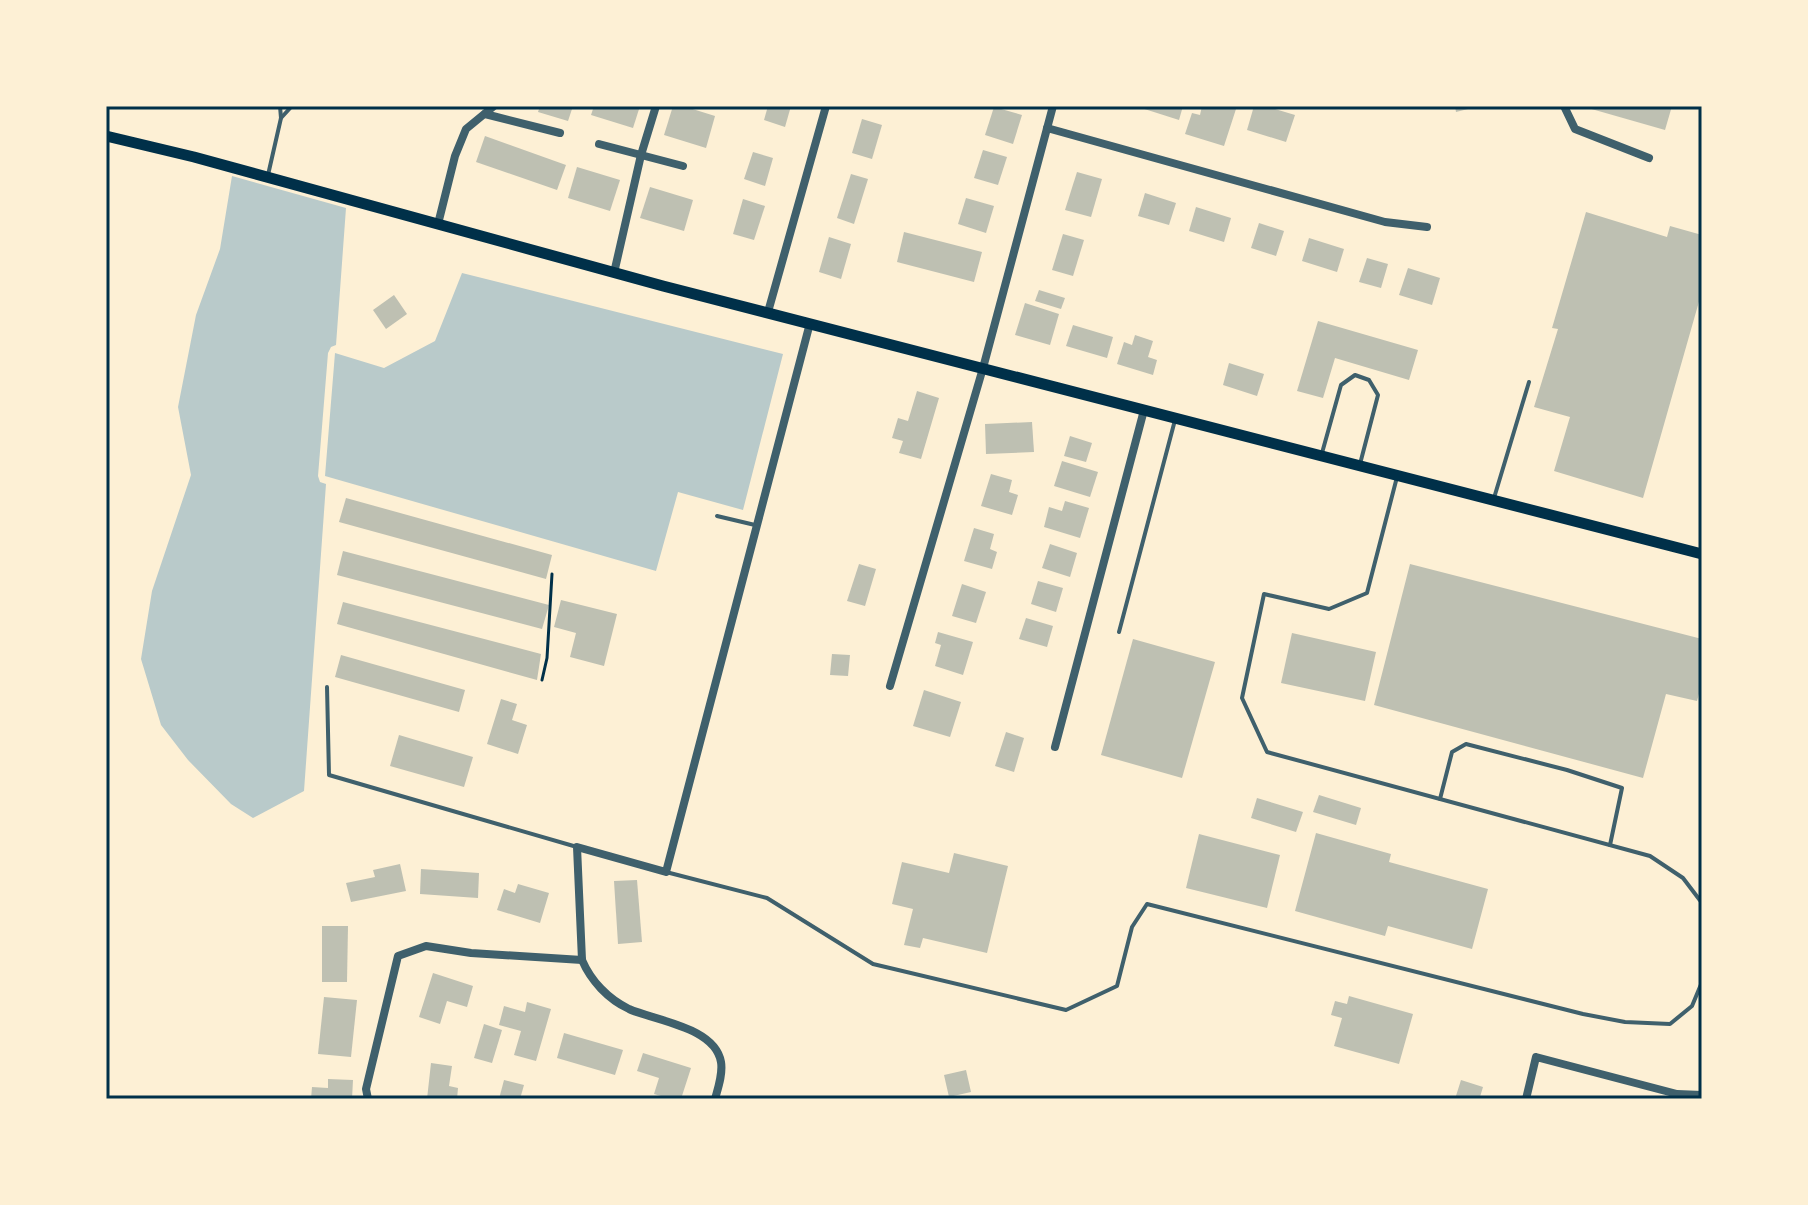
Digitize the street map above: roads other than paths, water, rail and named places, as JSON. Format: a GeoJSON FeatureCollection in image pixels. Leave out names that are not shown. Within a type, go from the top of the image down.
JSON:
{"type":"FeatureCollection","features":[{"type":"Feature","properties":{"kind":"main road"},"geometry":{"type":"LineString","coordinates":[[106,136],[194,157],[614,273],[1702,554]]}},
{"type":"Feature","properties":{"kind":"street"},"geometry":{"type":"LineString","coordinates":[[438,224],[455,156],[466,129],[494,106]]}},
{"type":"Feature","properties":{"kind":"street"},"geometry":{"type":"LineString","coordinates":[[614,273],[641,155],[656,106]]}},
{"type":"Feature","properties":{"kind":"street"},"geometry":{"type":"LineString","coordinates":[[768,312],[826,106]]}},
{"type":"Feature","properties":{"kind":"street"},"geometry":{"type":"LineString","coordinates":[[890,686],[983,368],[1053,106]]}},
{"type":"Feature","properties":{"kind":"street"},"geometry":{"type":"LineString","coordinates":[[1564,106],[1575,129],[1649,158]]}},
{"type":"Feature","properties":{"kind":"street"},"geometry":{"type":"LineString","coordinates":[[485,114],[560,133]]}},
{"type":"Feature","properties":{"kind":"street"},"geometry":{"type":"LineString","coordinates":[[1047,128],[1385,222],[1427,227]]}},
{"type":"Feature","properties":{"kind":"street"},"geometry":{"type":"LineString","coordinates":[[599,144],[683,166]]}},
{"type":"Feature","properties":{"kind":"street"},"geometry":{"type":"LineString","coordinates":[[715,1099],[722,1065],[709,1041],[689,1030],[627,1008],[607,994],[587,973],[582,960],[577,847],[666,872],[810,323]]}},
{"type":"Feature","properties":{"kind":"street"},"geometry":{"type":"LineString","coordinates":[[1055,747],[1144,410]]}},
{"type":"Feature","properties":{"kind":"street"},"geometry":{"type":"LineString","coordinates":[[368,1099],[366,1089],[398,956],[426,946],[471,953],[582,960]]}},
{"type":"Feature","properties":{"kind":"street"},"geometry":{"type":"LineString","coordinates":[[1526,1099],[1536,1057],[1677,1094],[1702,1095]]}},
{"type":"Feature","properties":{"kind":"lane"},"geometry":{"type":"LineString","coordinates":[[267,177],[281,118],[280,106]]}},
{"type":"Feature","properties":{"kind":"lane"},"geometry":{"type":"LineString","coordinates":[[281,118],[292,106]]}},
{"type":"Feature","properties":{"kind":"lane"},"geometry":{"type":"LineString","coordinates":[[1322,456],[1341,385],[1355,375],[1369,380],[1378,395],[1360,465]]}},
{"type":"Feature","properties":{"kind":"lane"},"geometry":{"type":"LineString","coordinates":[[1494,500],[1529,382]]}},
{"type":"Feature","properties":{"kind":"lane"},"geometry":{"type":"LineString","coordinates":[[1119,632],[1176,418]]}},
{"type":"Feature","properties":{"kind":"lane"},"geometry":{"type":"LineString","coordinates":[[1398,475],[1367,593],[1329,609],[1264,594],[1242,698],[1267,752],[1650,856],[1683,878],[1702,903]]}},
{"type":"Feature","properties":{"kind":"lane"},"geometry":{"type":"LineString","coordinates":[[717,516],[757,526]]}},
{"type":"Feature","properties":{"kind":"lane"},"geometry":{"type":"LineString","coordinates":[[327,687],[329,775],[577,847]]}},
{"type":"Feature","properties":{"kind":"lane"},"geometry":{"type":"LineString","coordinates":[[1440,799],[1452,752],[1466,744],[1567,770],[1622,788],[1610,845]]}},
{"type":"Feature","properties":{"kind":"lane"},"geometry":{"type":"LineString","coordinates":[[666,872],[767,898],[873,964],[1066,1010],[1117,986],[1132,927],[1147,904],[1625,1022],[1670,1024],[1692,1006],[1702,982]]}}]}
